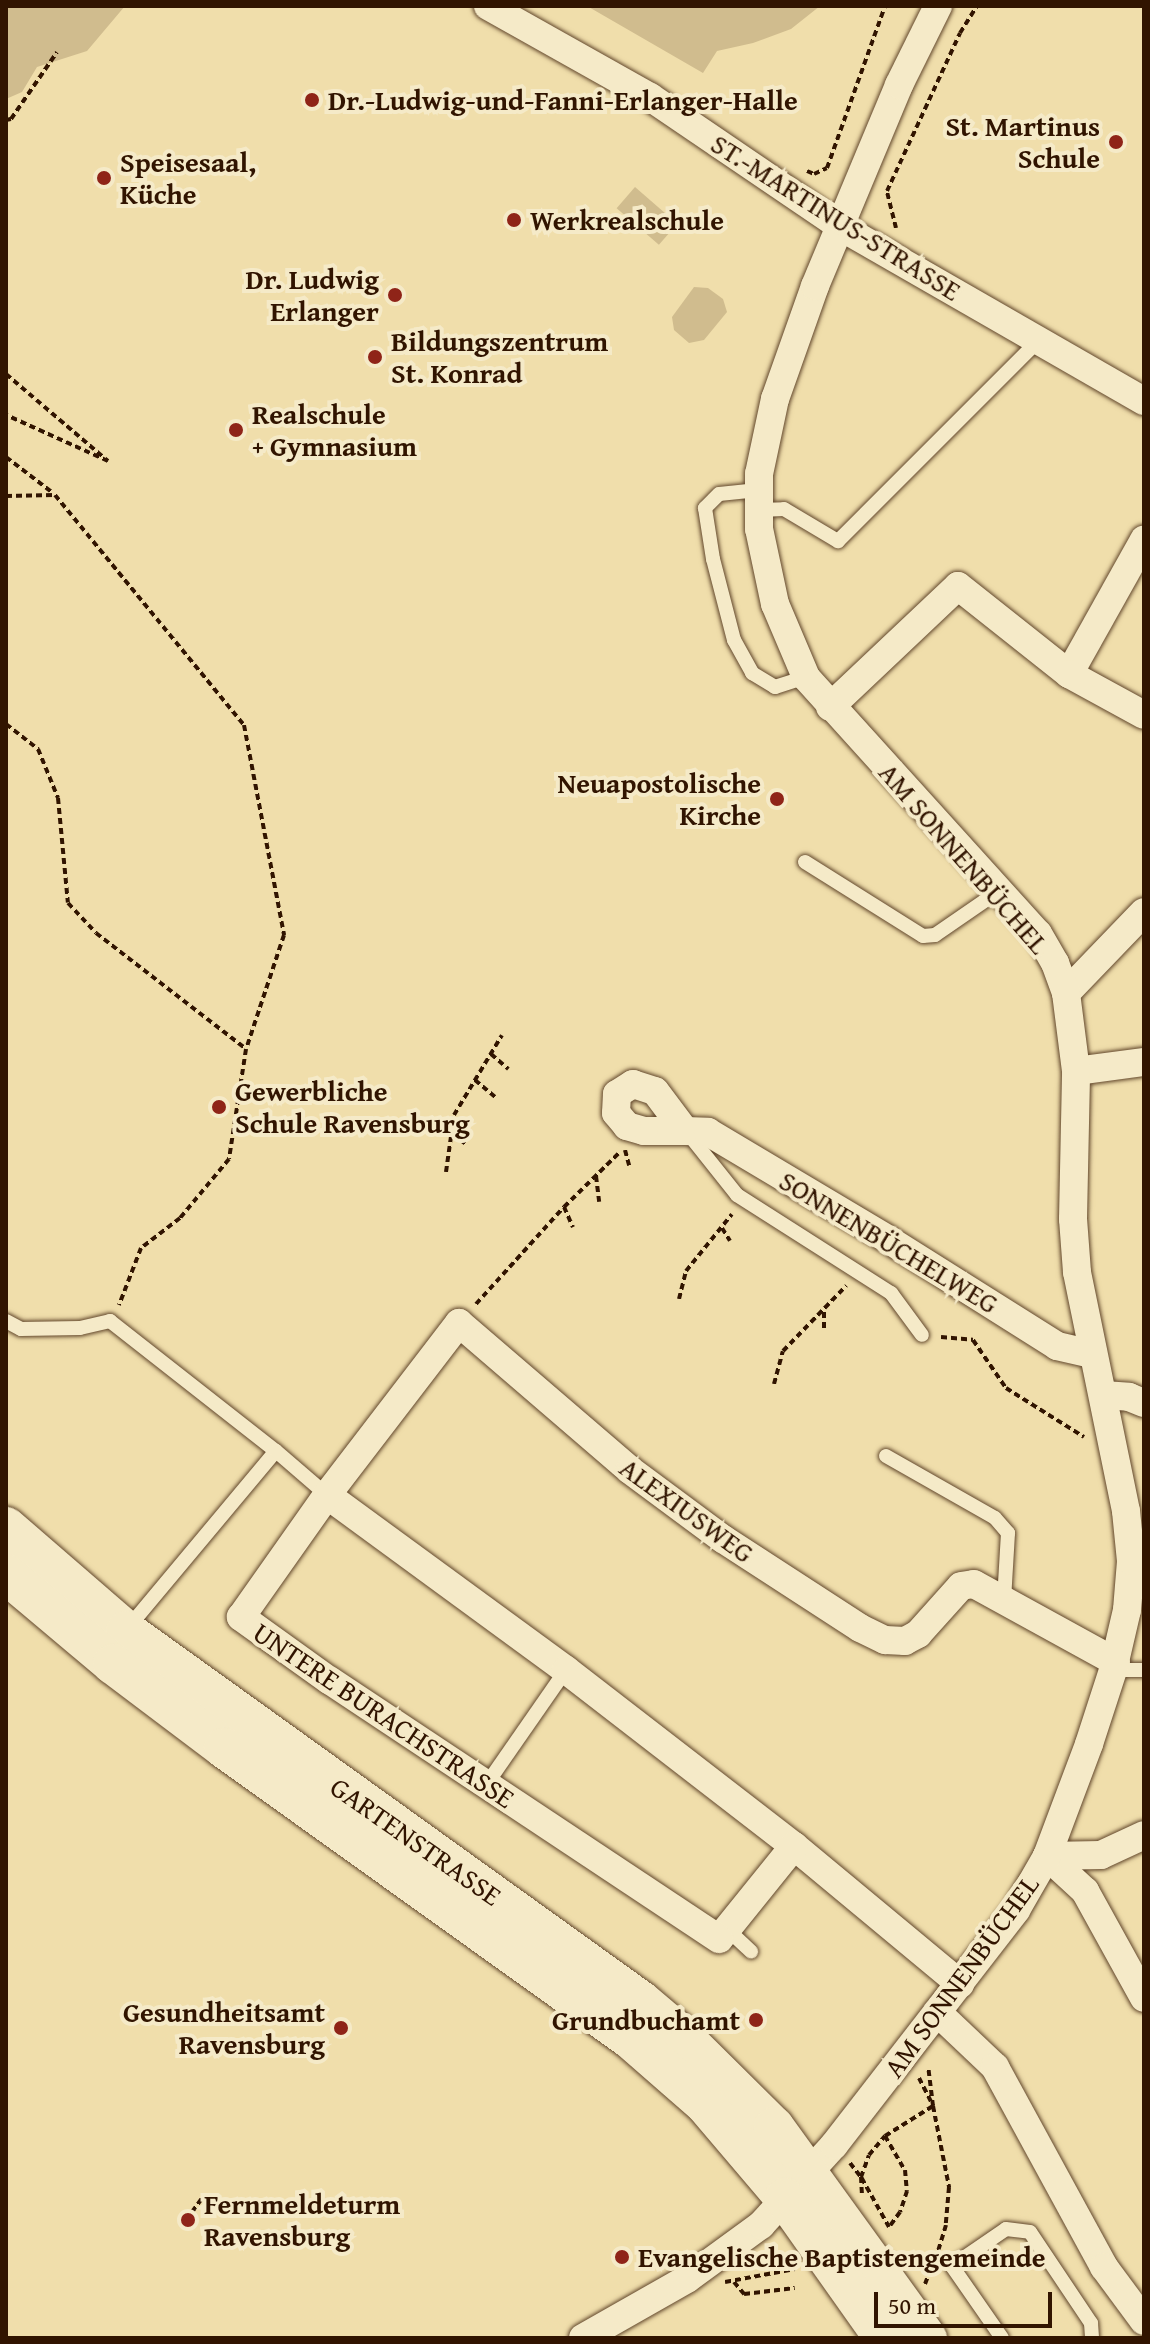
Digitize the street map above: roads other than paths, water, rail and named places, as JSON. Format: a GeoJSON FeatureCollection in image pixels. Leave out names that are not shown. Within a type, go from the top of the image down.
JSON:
{"type":"FeatureCollection","features":[{"type":"Feature","properties":{"kind":"main road","name":"GARTENSTRASSE"},"geometry":{"type":"LineString","coordinates":[[6,1527],[126,1631],[497,1922]]}},
{"type":"Feature","properties":{"kind":"main road","name":"GARTENSTRASSE"},"geometry":{"type":"LineString","coordinates":[[6,1574],[113,1664],[199,1729],[497,1922],[641,2001],[680,2034],[734,2084],[785,2199],[884,2338]]}},
{"type":"Feature","properties":{"kind":"main road","name":"GARTENSTRASSE"},"geometry":{"type":"LineString","coordinates":[[785,2199],[927,2338]]}},
{"type":"Feature","properties":{"kind":"street","name":"ST.-MARTINUS-STRASSE"},"geometry":{"type":"LineString","coordinates":[[488,6],[624,81],[841,227],[1144,401]]}},
{"type":"Feature","properties":{"kind":"street","name":"AM SONNENBÜCHEL"},"geometry":{"type":"LineString","coordinates":[[583,2338],[687,2279],[785,2199],[960,1984],[1016,1910],[1047,1856],[1115,1666],[1127,1610],[1131,1561],[1126,1511],[1077,1272],[1073,1219],[1076,1071],[1066,993],[1055,963],[1038,934],[806,677],[775,604],[764,562],[759,500],[775,399],[815,286],[899,85],[938,6]]}},
{"type":"Feature","properties":{"kind":"street"},"geometry":{"type":"LineString","coordinates":[[1069,674],[1144,540]]}},
{"type":"Feature","properties":{"kind":"street"},"geometry":{"type":"LineString","coordinates":[[830,707],[958,586],[1069,674],[1144,715]]}},
{"type":"Feature","properties":{"kind":"street"},"geometry":{"type":"LineString","coordinates":[[1066,993],[1144,912]]}},
{"type":"Feature","properties":{"kind":"street"},"geometry":{"type":"LineString","coordinates":[[1076,1071],[1144,1062]]}},
{"type":"Feature","properties":{"kind":"street","name":"SONNENBÜCHELWEG"},"geometry":{"type":"LineString","coordinates":[[685,1131],[655,1091],[633,1084],[617,1094],[616,1113],[634,1139],[685,1131],[708,1132],[889,1240],[1057,1346],[1092,1354]]}},
{"type":"Feature","properties":{"kind":"street","name":"ALEXIUSWEG"},"geometry":{"type":"LineString","coordinates":[[327,1495],[459,1323],[630,1470],[723,1539],[860,1628],[885,1640],[905,1641],[918,1634],[961,1586],[974,1584],[1115,1666]]}},
{"type":"Feature","properties":{"kind":"street"},"geometry":{"type":"LineString","coordinates":[[1103,1395],[1129,1397],[1144,1403]]}},
{"type":"Feature","properties":{"kind":"street"},"geometry":{"type":"LineString","coordinates":[[327,1495],[566,1670],[794,1846],[960,1984]]}},
{"type":"Feature","properties":{"kind":"street","name":"UNTERE BURACHSTRASSE"},"geometry":{"type":"LineString","coordinates":[[327,1495],[241,1617],[486,1785],[719,1939],[727,1929]]}},
{"type":"Feature","properties":{"kind":"street"},"geometry":{"type":"LineString","coordinates":[[1047,1856],[1101,1855],[1144,1835]]}},
{"type":"Feature","properties":{"kind":"street"},"geometry":{"type":"LineString","coordinates":[[727,1929],[794,1846]]}},
{"type":"Feature","properties":{"kind":"street"},"geometry":{"type":"LineString","coordinates":[[1047,1856],[1085,1891],[1144,1998]]}},
{"type":"Feature","properties":{"kind":"street"},"geometry":{"type":"LineString","coordinates":[[937,2012],[995,2067],[1104,2267],[1144,2321]]}},
{"type":"Feature","properties":{"kind":"lane"},"geometry":{"type":"LineString","coordinates":[[806,677],[775,687],[752,673],[734,640],[713,559],[705,508],[719,494],[759,500],[784,509],[838,541],[1039,340]]}},
{"type":"Feature","properties":{"kind":"lane"},"geometry":{"type":"LineString","coordinates":[[805,862],[923,936],[935,935],[999,891]]}},
{"type":"Feature","properties":{"kind":"lane","name":"SONNENBÜCHELWEG"},"geometry":{"type":"LineString","coordinates":[[685,1131],[744,1200],[891,1293],[922,1335]]}},
{"type":"Feature","properties":{"kind":"lane"},"geometry":{"type":"LineString","coordinates":[[6,1321],[21,1329],[80,1328],[110,1321],[276,1451],[327,1495]]}},
{"type":"Feature","properties":{"kind":"lane"},"geometry":{"type":"LineString","coordinates":[[126,1631],[276,1451]]}},
{"type":"Feature","properties":{"kind":"lane"},"geometry":{"type":"LineString","coordinates":[[886,1456],[995,1518],[1008,1533],[1004,1600]]}},
{"type":"Feature","properties":{"kind":"lane"},"geometry":{"type":"LineString","coordinates":[[1115,1666],[1144,1670]]}},
{"type":"Feature","properties":{"kind":"lane"},"geometry":{"type":"LineString","coordinates":[[486,1785],[566,1670]]}},
{"type":"Feature","properties":{"kind":"lane"},"geometry":{"type":"LineString","coordinates":[[727,1929],[751,1951]]}},
{"type":"Feature","properties":{"kind":"lane"},"geometry":{"type":"LineString","coordinates":[[1002,2338],[952,2266],[1006,2229],[1030,2232],[1091,2323],[1092,2338]]}},
{"type":"Feature","properties":{"kind":"place","name":"Dr.-Ludwig-und-Fanni-Erlanger-Halle"},"geometry":{"type":"Point","coordinates":[312,100]}},
{"type":"Feature","properties":{"kind":"place","name":"St. Martinus Schule"},"geometry":{"type":"Point","coordinates":[1116,142]}},
{"type":"Feature","properties":{"kind":"place","name":"Speisesaal, Küche"},"geometry":{"type":"Point","coordinates":[104,178]}},
{"type":"Feature","properties":{"kind":"place","name":"Werkrealschule"},"geometry":{"type":"Point","coordinates":[514,220]}},
{"type":"Feature","properties":{"kind":"place","name":"Dr. Ludwig Erlanger"},"geometry":{"type":"Point","coordinates":[395,295]}},
{"type":"Feature","properties":{"kind":"place","name":"Bildungszentrum St. Konrad"},"geometry":{"type":"Point","coordinates":[375,357]}},
{"type":"Feature","properties":{"kind":"place","name":"Realschule + Gymnasium"},"geometry":{"type":"Point","coordinates":[236,430]}},
{"type":"Feature","properties":{"kind":"place","name":"Neuapostolische Kirche"},"geometry":{"type":"Point","coordinates":[777,799]}},
{"type":"Feature","properties":{"kind":"place","name":"Gewerbliche Schule Ravensburg"},"geometry":{"type":"Point","coordinates":[219,1107]}},
{"type":"Feature","properties":{"kind":"place","name":"Grundbuchamt"},"geometry":{"type":"Point","coordinates":[756,2020]}},
{"type":"Feature","properties":{"kind":"place","name":"Gesundheitsamt Ravensburg"},"geometry":{"type":"Point","coordinates":[341,2028]}},
{"type":"Feature","properties":{"kind":"place","name":"Fernmeldeturm Ravensburg"},"geometry":{"type":"Point","coordinates":[188,2220]}},
{"type":"Feature","properties":{"kind":"place","name":"Evangelische Baptistengemeinde"},"geometry":{"type":"Point","coordinates":[622,2257]}}]}
